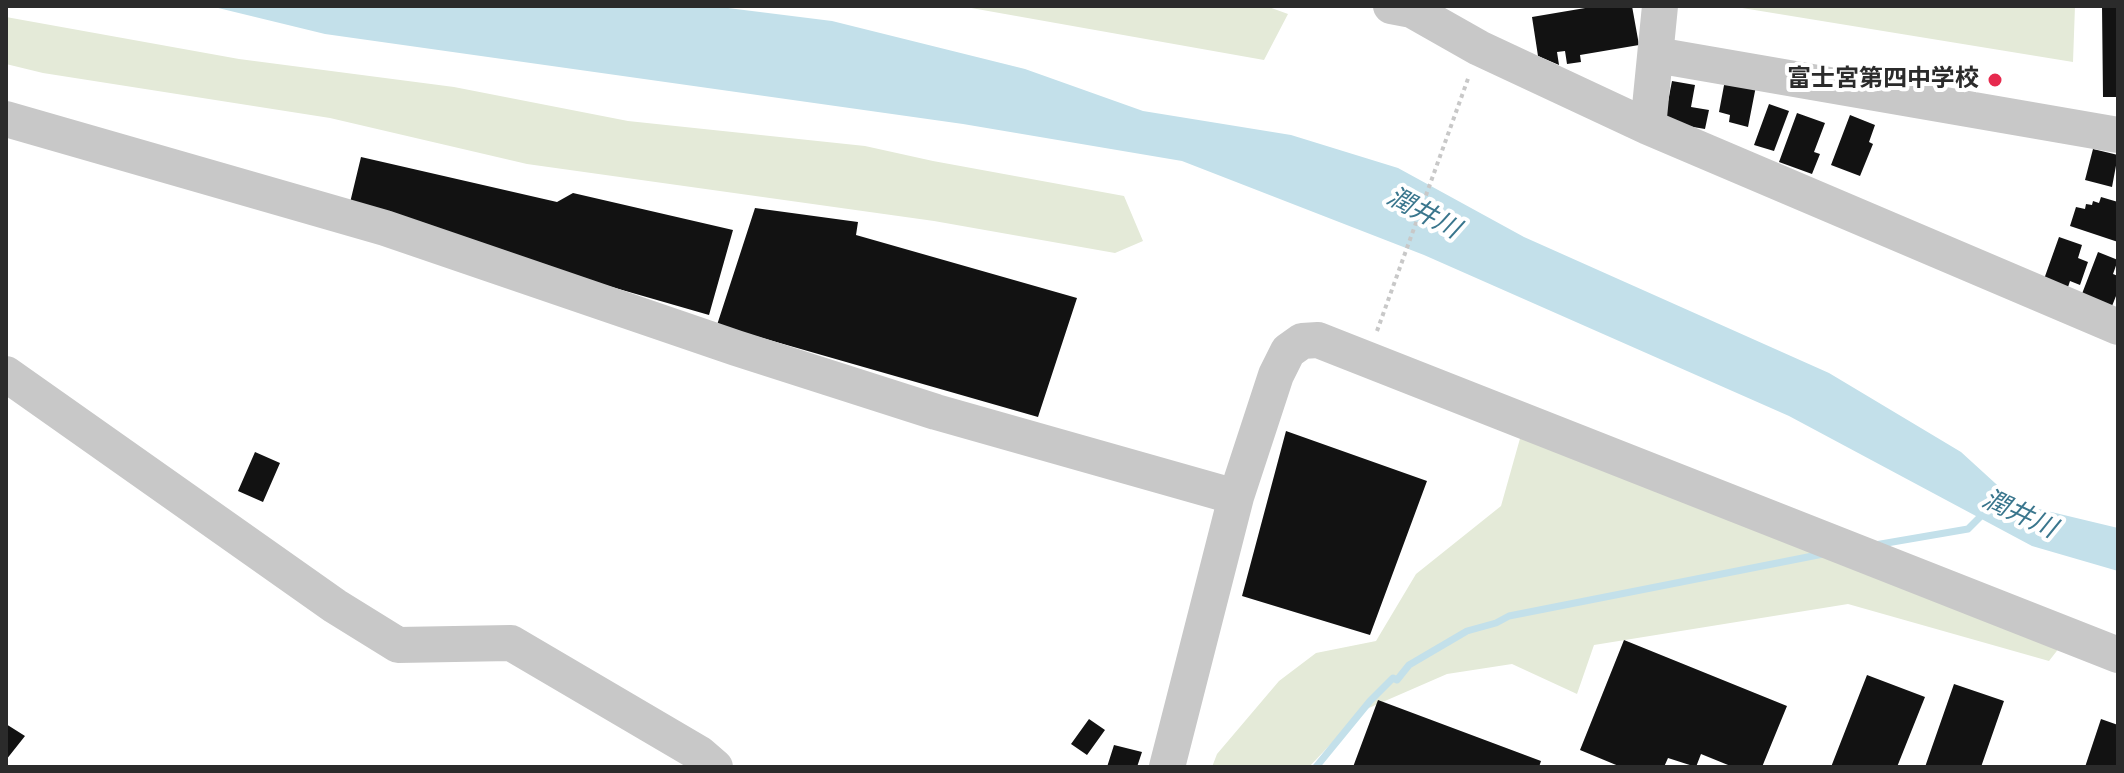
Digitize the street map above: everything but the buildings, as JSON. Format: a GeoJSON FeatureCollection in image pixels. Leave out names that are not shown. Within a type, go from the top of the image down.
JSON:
{"type":"FeatureCollection","features":[{"type":"Feature","properties":{"kind":"street"},"geometry":{"type":"LineString","coordinates":[[1648,127],[1660,6]]}},
{"type":"Feature","properties":{"kind":"street"},"geometry":{"type":"LineString","coordinates":[[1415,7],[1479,48],[1648,127],[2118,327]]}},
{"type":"Feature","properties":{"kind":"street"},"geometry":{"type":"LineString","coordinates":[[1656,55],[2118,135]]}},
{"type":"Feature","properties":{"kind":"street"},"geometry":{"type":"LineString","coordinates":[[6,119],[385,228],[721,343],[936,412],[1236,497]]}},
{"type":"Feature","properties":{"kind":"street"},"geometry":{"type":"LineString","coordinates":[[1167,767],[1236,497],[1276,375],[1288,351],[1302,341],[1318,340],[2118,655]]}},
{"type":"Feature","properties":{"kind":"street"},"geometry":{"type":"LineString","coordinates":[[6,374],[335,606],[398,645],[511,643],[700,754],[715,767]]}},
{"type":"Feature","properties":{"kind":"path"},"geometry":{"type":"LineString","coordinates":[[1366,359],[1479,48]]}},
{"type":"Feature","properties":{"kind":"green space"},"geometry":{"type":"Polygon","coordinates":[[[960,6],[1266,6],[1288,14],[1264,60],[960,6]]]}},
{"type":"Feature","properties":{"kind":"green space"},"geometry":{"type":"Polygon","coordinates":[[[1730,6],[2075,6],[2073,62],[1730,6]]]}},
{"type":"Feature","properties":{"kind":"green space"},"geometry":{"type":"Polygon","coordinates":[[[6,17],[239,59],[454,87],[628,121],[865,146],[1124,196],[1143,241],[1115,253],[934,221],[527,164],[330,118],[43,73],[6,64],[6,17]]]}},
{"type":"Feature","properties":{"kind":"green space"},"geometry":{"type":"Polygon","coordinates":[[[1521,435],[2063,643],[2049,661],[1848,604],[1594,645],[1577,694],[1512,664],[1447,674],[1362,711],[1309,767],[1212,767],[1217,754],[1279,681],[1316,653],[1376,641],[1416,574],[1501,506],[1521,435]]]}},
{"type":"Feature","properties":{"kind":"water","name":"潤井川"},"geometry":{"type":"Polygon","coordinates":[[[210,6],[712,6],[832,21],[1025,69],[1143,111],[1291,135],[1398,168],[1524,237],[1829,373],[1961,452],[2018,504],[2118,528],[2118,571],[2032,546],[1789,416],[1424,255],[1182,161],[963,124],[325,34],[210,6]]]}},
{"type":"Feature","properties":{"kind":"waterway","name":"潤井川"},"geometry":{"type":"LineString","coordinates":[[1875,545],[1968,529],[1986,511]]}},
{"type":"Feature","properties":{"kind":"waterway"},"geometry":{"type":"LineString","coordinates":[[1316,767],[1393,678],[1397,680],[1409,665],[1467,631],[1509,616],[1823,554]]}},
{"type":"Feature","properties":{"kind":"place","name":"富士宮第四中学校"},"geometry":{"type":"Point","coordinates":[1995,80]}}]}
